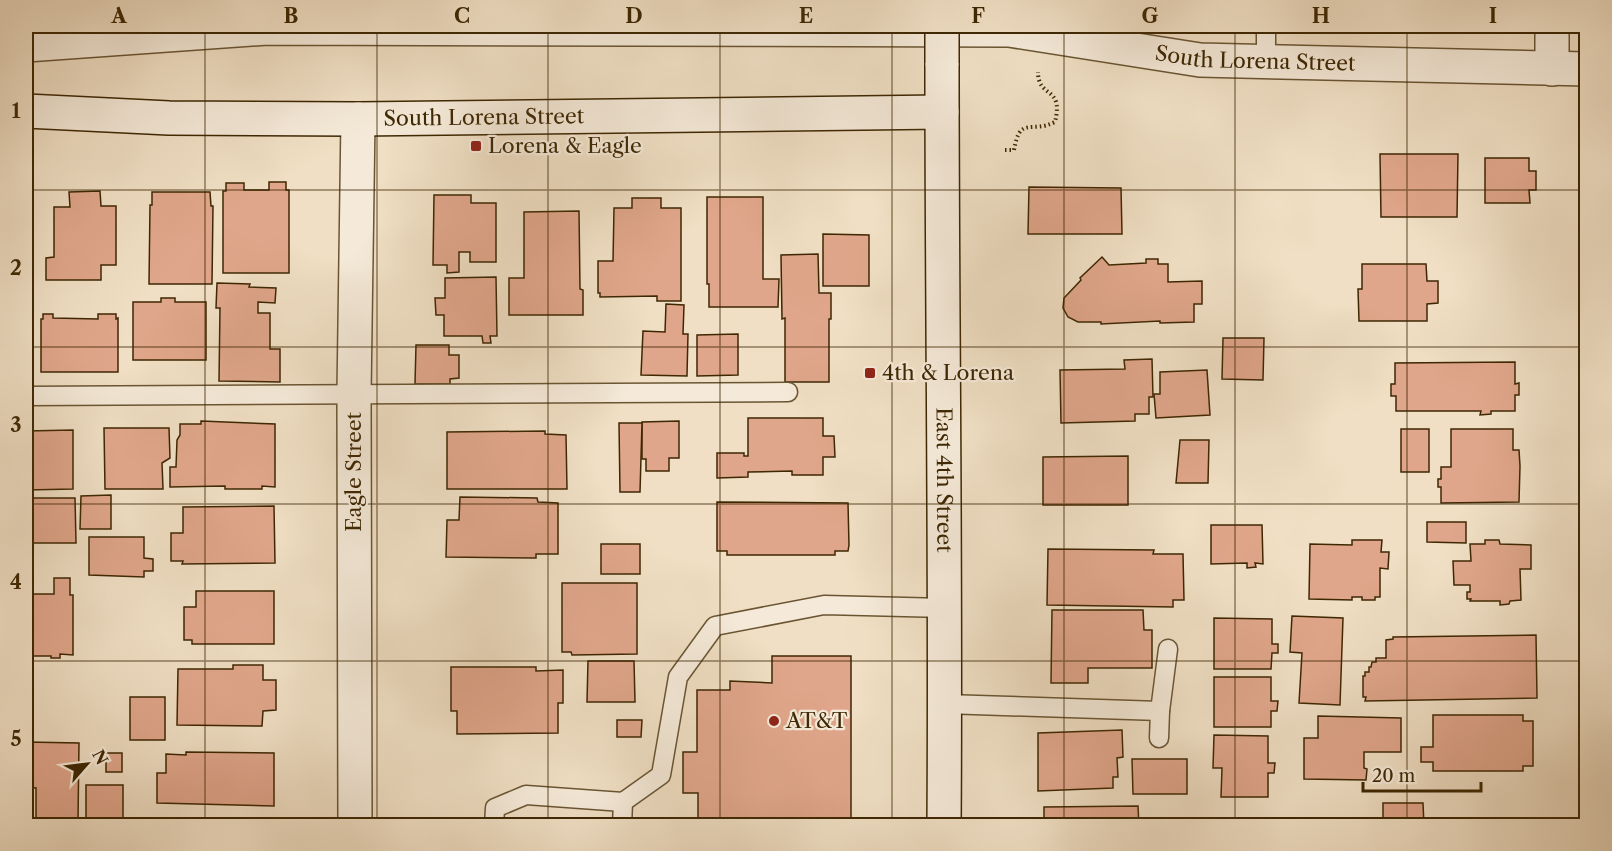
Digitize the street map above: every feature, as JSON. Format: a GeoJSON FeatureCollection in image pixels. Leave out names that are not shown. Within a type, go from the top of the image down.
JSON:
{"type":"FeatureCollection","features":[{"type":"Feature","properties":{"kind":"street","name":"East 4th Street"},"geometry":{"type":"LineString","coordinates":[[942,26],[944,825]]}},
{"type":"Feature","properties":{"kind":"street"},"geometry":{"type":"LineString","coordinates":[[1552,26],[1552,69]]}},
{"type":"Feature","properties":{"kind":"street","name":"South Lorena Street"},"geometry":{"type":"LineString","coordinates":[[26,45],[267,28],[1038,29],[1200,60],[1587,69]]}},
{"type":"Feature","properties":{"kind":"street","name":"South Lorena Street"},"geometry":{"type":"LineString","coordinates":[[26,111],[169,118],[358,120],[942,112]]}},
{"type":"Feature","properties":{"kind":"street","name":"Eagle Street"},"geometry":{"type":"LineString","coordinates":[[355,825],[354,394],[358,120]]}},
{"type":"Feature","properties":{"kind":"lane"},"geometry":{"type":"LineString","coordinates":[[1266,26],[1266,62]]}},
{"type":"Feature","properties":{"kind":"lane"},"geometry":{"type":"LineString","coordinates":[[26,396],[788,392]]}},
{"type":"Feature","properties":{"kind":"lane"},"geometry":{"type":"LineString","coordinates":[[494,825],[495,808],[526,795],[623,802],[661,775],[678,677],[715,626],[824,605],[945,608]]}},
{"type":"Feature","properties":{"kind":"lane"},"geometry":{"type":"LineString","coordinates":[[1159,738],[1168,649]]}},
{"type":"Feature","properties":{"kind":"lane"},"geometry":{"type":"LineString","coordinates":[[945,704],[1160,711]]}},
{"type":"Feature","properties":{"kind":"lane"},"geometry":{"type":"LineString","coordinates":[[622,825],[623,802]]}},
{"type":"Feature","properties":{"kind":"path"},"geometry":{"type":"LineString","coordinates":[[1005,150],[1014,150],[1017,135],[1021,130],[1055,122],[1058,108],[1056,100],[1051,92],[1043,89],[1038,81]]}},
{"type":"Feature","properties":{"kind":"building"},"geometry":{"type":"Polygon","coordinates":[[[1380,154],[1458,154],[1457,217],[1381,217],[1380,154]]]}},
{"type":"Feature","properties":{"kind":"building"},"geometry":{"type":"Polygon","coordinates":[[[1485,158],[1529,158],[1529,171],[1536,171],[1536,190],[1529,190],[1530,203],[1485,203],[1485,158]]]}},
{"type":"Feature","properties":{"kind":"building"},"geometry":{"type":"Polygon","coordinates":[[[269,182],[286,182],[286,190],[289,190],[289,273],[223,273],[223,191],[226,191],[226,183],[244,183],[244,190],[269,190],[269,182]]]}},
{"type":"Feature","properties":{"kind":"building"},"geometry":{"type":"Polygon","coordinates":[[[1029,187],[1121,188],[1122,234],[1028,234],[1029,187]]]}},
{"type":"Feature","properties":{"kind":"building"},"geometry":{"type":"Polygon","coordinates":[[[100,191],[101,206],[116,206],[116,265],[101,265],[101,280],[46,280],[46,258],[54,257],[54,207],[70,207],[69,192],[100,191]]]}},
{"type":"Feature","properties":{"kind":"building"},"geometry":{"type":"Polygon","coordinates":[[[152,192],[210,192],[211,206],[213,206],[212,284],[149,284],[152,192]]]}},
{"type":"Feature","properties":{"kind":"building"},"geometry":{"type":"Polygon","coordinates":[[[434,195],[471,195],[471,203],[496,203],[496,262],[470,262],[470,252],[459,252],[459,272],[447,273],[447,265],[433,265],[434,195]]]}},
{"type":"Feature","properties":{"kind":"building"},"geometry":{"type":"Polygon","coordinates":[[[707,197],[763,197],[763,279],[779,279],[778,307],[709,307],[707,197]]]}},
{"type":"Feature","properties":{"kind":"building"},"geometry":{"type":"Polygon","coordinates":[[[632,198],[661,198],[661,208],[681,208],[681,301],[657,301],[657,296],[600,297],[598,293],[598,261],[613,261],[614,208],[632,208],[632,198]]]}},
{"type":"Feature","properties":{"kind":"building"},"geometry":{"type":"Polygon","coordinates":[[[579,211],[580,289],[583,290],[583,315],[509,315],[509,278],[524,278],[524,212],[579,211]]]}},
{"type":"Feature","properties":{"kind":"building"},"geometry":{"type":"Polygon","coordinates":[[[823,234],[869,235],[869,286],[823,286],[823,234]]]}},
{"type":"Feature","properties":{"kind":"building"},"geometry":{"type":"Polygon","coordinates":[[[818,254],[819,293],[831,293],[829,382],[785,382],[785,318],[782,319],[781,255],[818,254]]]}},
{"type":"Feature","properties":{"kind":"building"},"geometry":{"type":"Polygon","coordinates":[[[1102,257],[1109,265],[1146,263],[1146,259],[1158,259],[1158,264],[1168,264],[1168,282],[1202,281],[1202,304],[1194,304],[1194,322],[1101,324],[1101,322],[1078,322],[1068,317],[1063,308],[1064,298],[1081,280],[1080,278],[1102,257]]]}},
{"type":"Feature","properties":{"kind":"building"},"geometry":{"type":"Polygon","coordinates":[[[1362,264],[1426,264],[1427,281],[1438,281],[1438,303],[1427,304],[1427,321],[1359,321],[1358,289],[1362,289],[1362,264]]]}},
{"type":"Feature","properties":{"kind":"building"},"geometry":{"type":"Polygon","coordinates":[[[496,277],[497,336],[490,336],[491,343],[483,343],[482,336],[444,336],[444,315],[436,315],[435,298],[445,298],[445,278],[496,277]]]}},
{"type":"Feature","properties":{"kind":"building"},"geometry":{"type":"Polygon","coordinates":[[[217,283],[276,288],[275,303],[258,302],[258,313],[270,313],[270,349],[280,349],[280,382],[219,381],[220,308],[216,308],[217,283]]]}},
{"type":"Feature","properties":{"kind":"building"},"geometry":{"type":"Polygon","coordinates":[[[161,298],[175,298],[175,302],[206,302],[206,360],[133,360],[133,302],[161,302],[161,298]]]}},
{"type":"Feature","properties":{"kind":"building"},"geometry":{"type":"Polygon","coordinates":[[[666,304],[684,305],[683,334],[688,334],[687,376],[641,375],[643,331],[665,332],[666,304]]]}},
{"type":"Feature","properties":{"kind":"building"},"geometry":{"type":"Polygon","coordinates":[[[43,314],[53,314],[53,318],[98,319],[98,314],[116,314],[116,319],[118,318],[118,372],[41,372],[41,319],[43,319],[43,314]]]}},
{"type":"Feature","properties":{"kind":"building"},"geometry":{"type":"Polygon","coordinates":[[[738,334],[738,375],[697,376],[697,335],[738,334]]]}},
{"type":"Feature","properties":{"kind":"building"},"geometry":{"type":"Polygon","coordinates":[[[1223,338],[1264,338],[1263,380],[1222,379],[1223,338]]]}},
{"type":"Feature","properties":{"kind":"building"},"geometry":{"type":"Polygon","coordinates":[[[416,345],[449,345],[449,355],[459,355],[459,378],[450,379],[450,384],[415,384],[416,345]]]}},
{"type":"Feature","properties":{"kind":"building"},"geometry":{"type":"Polygon","coordinates":[[[1152,359],[1153,397],[1149,397],[1149,414],[1135,414],[1135,421],[1061,423],[1060,370],[1125,369],[1124,360],[1152,359]]]}},
{"type":"Feature","properties":{"kind":"building"},"geometry":{"type":"Polygon","coordinates":[[[1515,362],[1515,384],[1519,383],[1519,395],[1515,395],[1515,411],[1491,411],[1491,414],[1480,415],[1481,411],[1396,411],[1396,396],[1391,396],[1391,384],[1395,384],[1395,363],[1515,362]]]}},
{"type":"Feature","properties":{"kind":"building"},"geometry":{"type":"Polygon","coordinates":[[[1207,370],[1210,415],[1156,418],[1154,394],[1160,394],[1160,372],[1207,370]]]}},
{"type":"Feature","properties":{"kind":"building"},"geometry":{"type":"Polygon","coordinates":[[[748,418],[823,418],[823,436],[834,436],[835,457],[823,457],[823,475],[792,475],[792,471],[748,472],[748,477],[717,478],[717,453],[744,453],[744,456],[748,456],[748,418]]]}},
{"type":"Feature","properties":{"kind":"building"},"geometry":{"type":"Polygon","coordinates":[[[201,421],[275,424],[275,487],[225,489],[225,486],[170,487],[170,467],[176,467],[180,424],[201,424],[201,421]]]}},
{"type":"Feature","properties":{"kind":"building"},"geometry":{"type":"Polygon","coordinates":[[[679,421],[679,458],[669,458],[669,471],[646,471],[646,459],[642,459],[642,422],[679,421]]]}},
{"type":"Feature","properties":{"kind":"building"},"geometry":{"type":"Polygon","coordinates":[[[619,423],[642,423],[640,492],[620,492],[619,423]]]}},
{"type":"Feature","properties":{"kind":"building"},"geometry":{"type":"Polygon","coordinates":[[[104,428],[169,428],[170,458],[162,463],[163,489],[105,489],[104,428]]]}},
{"type":"Feature","properties":{"kind":"building"},"geometry":{"type":"Polygon","coordinates":[[[1401,429],[1429,429],[1429,472],[1401,472],[1401,429]]]}},
{"type":"Feature","properties":{"kind":"building"},"geometry":{"type":"Polygon","coordinates":[[[1451,429],[1513,429],[1513,450],[1519,450],[1519,502],[1441,503],[1441,487],[1438,487],[1438,479],[1441,479],[1441,467],[1451,467],[1451,429]]]}},
{"type":"Feature","properties":{"kind":"building"},"geometry":{"type":"Polygon","coordinates":[[[73,430],[73,489],[26,490],[26,431],[73,430]]]}},
{"type":"Feature","properties":{"kind":"building"},"geometry":{"type":"Polygon","coordinates":[[[545,431],[545,434],[566,435],[567,489],[447,489],[447,432],[545,431]]]}},
{"type":"Feature","properties":{"kind":"building"},"geometry":{"type":"Polygon","coordinates":[[[1180,440],[1209,440],[1208,483],[1176,483],[1180,440]]]}},
{"type":"Feature","properties":{"kind":"building"},"geometry":{"type":"Polygon","coordinates":[[[1128,456],[1128,505],[1043,505],[1043,457],[1128,456]]]}},
{"type":"Feature","properties":{"kind":"building"},"geometry":{"type":"Polygon","coordinates":[[[111,495],[111,529],[80,529],[81,496],[111,495]]]}},
{"type":"Feature","properties":{"kind":"building"},"geometry":{"type":"Polygon","coordinates":[[[460,497],[537,498],[538,502],[558,503],[558,554],[536,554],[536,558],[446,557],[447,520],[459,520],[460,497]]]}},
{"type":"Feature","properties":{"kind":"building"},"geometry":{"type":"Polygon","coordinates":[[[26,498],[75,498],[76,543],[26,543],[26,498]]]}},
{"type":"Feature","properties":{"kind":"building"},"geometry":{"type":"Polygon","coordinates":[[[717,502],[848,503],[848,551],[835,551],[835,555],[727,555],[727,551],[717,551],[717,502]]]}},
{"type":"Feature","properties":{"kind":"building"},"geometry":{"type":"Polygon","coordinates":[[[274,506],[275,563],[182,564],[183,561],[171,561],[171,533],[183,533],[183,507],[274,506]]]}},
{"type":"Feature","properties":{"kind":"building"},"geometry":{"type":"Polygon","coordinates":[[[1427,522],[1466,522],[1466,543],[1427,542],[1427,522]]]}},
{"type":"Feature","properties":{"kind":"building"},"geometry":{"type":"Polygon","coordinates":[[[1211,525],[1262,525],[1263,564],[1255,563],[1256,567],[1247,568],[1247,563],[1211,564],[1211,525]]]}},
{"type":"Feature","properties":{"kind":"building"},"geometry":{"type":"Polygon","coordinates":[[[89,537],[144,537],[144,558],[153,559],[153,571],[144,571],[144,577],[89,575],[89,537]]]}},
{"type":"Feature","properties":{"kind":"building"},"geometry":{"type":"Polygon","coordinates":[[[1352,540],[1382,540],[1381,552],[1389,552],[1388,569],[1380,568],[1380,597],[1375,597],[1375,600],[1362,600],[1362,597],[1352,597],[1352,600],[1309,599],[1310,544],[1352,545],[1352,540]]]}},
{"type":"Feature","properties":{"kind":"building"},"geometry":{"type":"Polygon","coordinates":[[[1485,540],[1499,540],[1500,544],[1531,545],[1531,569],[1520,569],[1521,600],[1500,605],[1500,601],[1470,601],[1471,599],[1467,599],[1467,592],[1470,592],[1470,585],[1454,585],[1453,561],[1471,561],[1470,544],[1485,544],[1485,540]]]}},
{"type":"Feature","properties":{"kind":"building"},"geometry":{"type":"Polygon","coordinates":[[[601,544],[640,544],[640,574],[601,574],[601,544]]]}},
{"type":"Feature","properties":{"kind":"building"},"geometry":{"type":"Polygon","coordinates":[[[1048,549],[1154,550],[1153,554],[1183,554],[1184,600],[1173,600],[1173,607],[1047,605],[1048,549]]]}},
{"type":"Feature","properties":{"kind":"building"},"geometry":{"type":"Polygon","coordinates":[[[54,578],[70,578],[70,595],[73,595],[73,655],[60,654],[60,658],[26,656],[26,594],[54,594],[54,578]]]}},
{"type":"Feature","properties":{"kind":"building"},"geometry":{"type":"Polygon","coordinates":[[[562,583],[637,583],[637,654],[572,655],[571,652],[562,652],[562,583]]]}},
{"type":"Feature","properties":{"kind":"building"},"geometry":{"type":"Polygon","coordinates":[[[196,591],[274,591],[274,644],[192,644],[192,640],[184,640],[184,607],[196,607],[196,591]]]}},
{"type":"Feature","properties":{"kind":"building"},"geometry":{"type":"Polygon","coordinates":[[[1052,610],[1143,610],[1144,630],[1152,630],[1152,668],[1088,668],[1088,683],[1051,683],[1052,610]]]}},
{"type":"Feature","properties":{"kind":"building"},"geometry":{"type":"Polygon","coordinates":[[[1292,616],[1343,618],[1340,705],[1299,703],[1302,653],[1290,652],[1292,616]]]}},
{"type":"Feature","properties":{"kind":"building"},"geometry":{"type":"Polygon","coordinates":[[[1214,618],[1272,619],[1272,644],[1278,644],[1278,653],[1272,653],[1271,669],[1214,669],[1214,618]]]}},
{"type":"Feature","properties":{"kind":"building"},"geometry":{"type":"Polygon","coordinates":[[[1536,635],[1537,698],[1365,701],[1366,697],[1363,697],[1365,672],[1369,672],[1369,667],[1372,662],[1376,662],[1376,658],[1386,658],[1386,640],[1393,639],[1393,637],[1536,635]]]}},
{"type":"Feature","properties":{"kind":"building","name":"AT&T"},"geometry":{"type":"Polygon","coordinates":[[[772,656],[851,656],[851,826],[698,826],[698,793],[683,793],[683,752],[697,752],[697,690],[730,690],[730,681],[772,683],[772,656]]]}},
{"type":"Feature","properties":{"kind":"building"},"geometry":{"type":"Polygon","coordinates":[[[588,661],[634,661],[635,702],[587,702],[588,661]]]}},
{"type":"Feature","properties":{"kind":"building"},"geometry":{"type":"Polygon","coordinates":[[[233,665],[263,665],[263,680],[276,680],[276,710],[263,711],[262,726],[177,725],[178,669],[233,669],[233,665]]]}},
{"type":"Feature","properties":{"kind":"building"},"geometry":{"type":"Polygon","coordinates":[[[451,667],[536,667],[536,671],[563,670],[563,703],[558,703],[558,733],[457,734],[457,711],[451,711],[451,667]]]}},
{"type":"Feature","properties":{"kind":"building"},"geometry":{"type":"Polygon","coordinates":[[[1214,677],[1271,677],[1271,701],[1278,701],[1277,711],[1271,711],[1271,727],[1214,727],[1214,677]]]}},
{"type":"Feature","properties":{"kind":"building"},"geometry":{"type":"Polygon","coordinates":[[[130,697],[165,697],[165,740],[130,740],[130,697]]]}},
{"type":"Feature","properties":{"kind":"building"},"geometry":{"type":"Polygon","coordinates":[[[1433,715],[1523,715],[1523,721],[1533,721],[1533,766],[1523,766],[1523,771],[1433,771],[1433,762],[1421,762],[1421,747],[1433,747],[1433,715]]]}},
{"type":"Feature","properties":{"kind":"building"},"geometry":{"type":"Polygon","coordinates":[[[1318,716],[1401,718],[1401,752],[1364,752],[1366,780],[1304,779],[1304,738],[1318,738],[1318,716]]]}},
{"type":"Feature","properties":{"kind":"building"},"geometry":{"type":"Polygon","coordinates":[[[617,720],[642,720],[641,737],[617,737],[617,720]]]}},
{"type":"Feature","properties":{"kind":"building"},"geometry":{"type":"Polygon","coordinates":[[[1122,730],[1123,757],[1117,758],[1118,777],[1113,777],[1113,788],[1038,791],[1038,733],[1122,730]]]}},
{"type":"Feature","properties":{"kind":"building"},"geometry":{"type":"Polygon","coordinates":[[[1214,735],[1268,736],[1268,763],[1275,763],[1274,773],[1268,773],[1268,797],[1221,797],[1222,768],[1213,768],[1214,735]]]}},
{"type":"Feature","properties":{"kind":"building"},"geometry":{"type":"Polygon","coordinates":[[[26,742],[79,743],[78,821],[36,822],[36,788],[26,787],[26,742]]]}},
{"type":"Feature","properties":{"kind":"building"},"geometry":{"type":"Polygon","coordinates":[[[186,752],[274,753],[274,806],[157,803],[157,773],[166,773],[166,754],[186,755],[186,752]]]}},
{"type":"Feature","properties":{"kind":"building"},"geometry":{"type":"Polygon","coordinates":[[[106,753],[122,753],[122,772],[106,772],[106,753]]]}},
{"type":"Feature","properties":{"kind":"building"},"geometry":{"type":"Polygon","coordinates":[[[1132,759],[1187,759],[1187,794],[1133,794],[1132,759]]]}},
{"type":"Feature","properties":{"kind":"building"},"geometry":{"type":"Polygon","coordinates":[[[86,785],[123,785],[123,820],[86,819],[86,785]]]}},
{"type":"Feature","properties":{"kind":"building"},"geometry":{"type":"Polygon","coordinates":[[[1383,803],[1423,803],[1424,826],[1383,826],[1383,803]]]}},
{"type":"Feature","properties":{"kind":"building"},"geometry":{"type":"Polygon","coordinates":[[[1138,806],[1139,826],[1044,826],[1044,807],[1138,806]]]}},
{"type":"Feature","properties":{"kind":"place","name":"Lorena & Eagle"},"geometry":{"type":"Point","coordinates":[476,146]}},
{"type":"Feature","properties":{"kind":"place","name":"4th & Lorena"},"geometry":{"type":"Point","coordinates":[870,373]}},
{"type":"Feature","properties":{"kind":"place","name":"AT&T"},"geometry":{"type":"Point","coordinates":[774,721]}}]}
